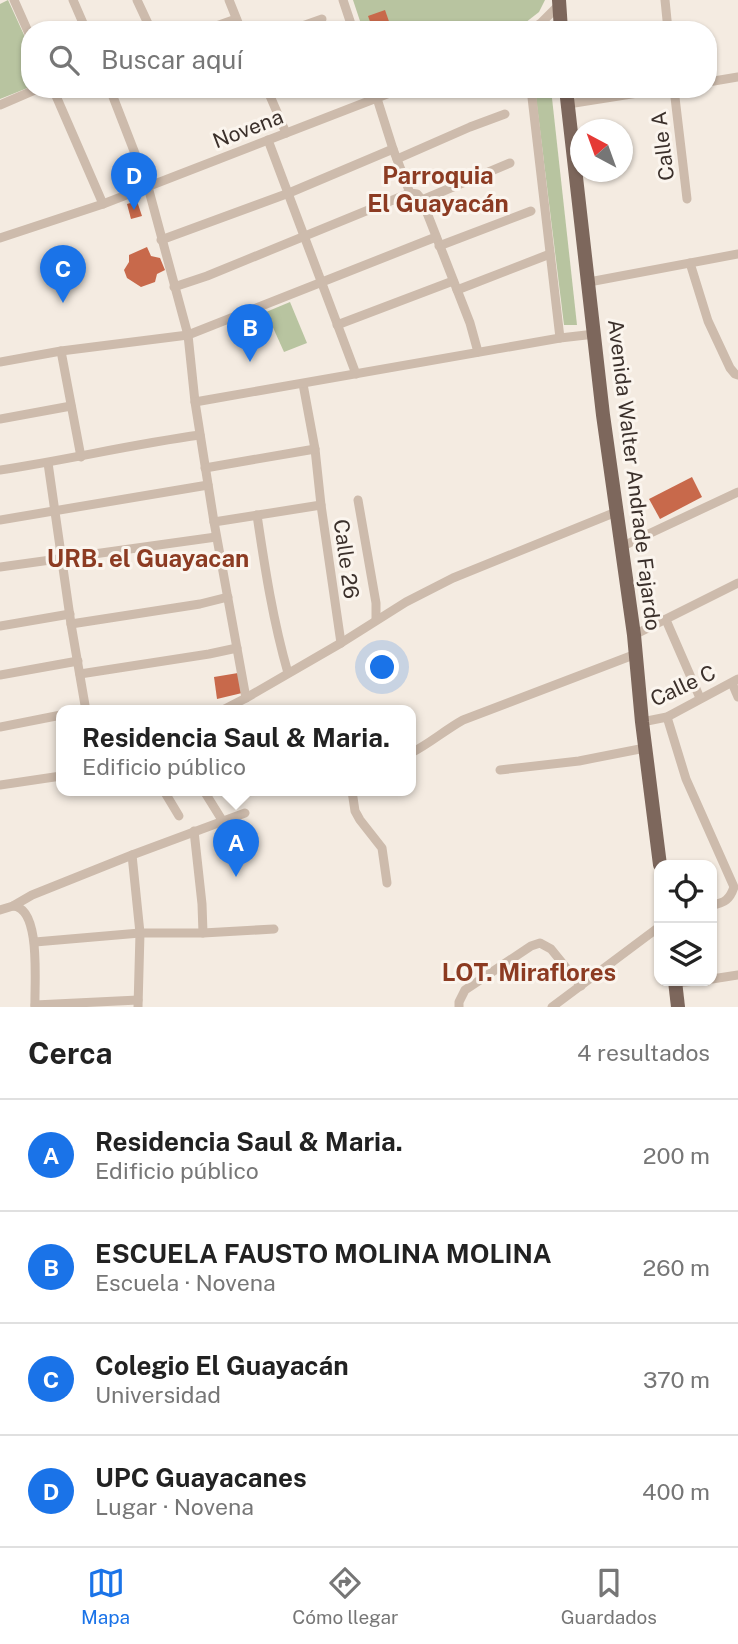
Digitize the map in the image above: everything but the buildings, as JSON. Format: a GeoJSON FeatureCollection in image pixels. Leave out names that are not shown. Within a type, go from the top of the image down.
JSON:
{"type":"FeatureCollection","features":[{"type":"Feature","properties":{"kind":"main road"},"geometry":{"type":"LineString","coordinates":[[559,2],[560,21]]}},
{"type":"Feature","properties":{"kind":"main road","name":"Avenida Walter Andrade Fajardo"},"geometry":{"type":"LineString","coordinates":[[567,98],[659,860]]}},
{"type":"Feature","properties":{"kind":"main road"},"geometry":{"type":"LineString","coordinates":[[675,986],[678,1007]]}},
{"type":"Feature","properties":{"kind":"street"},"geometry":{"type":"LineString","coordinates":[[14,0],[23,21]]}},
{"type":"Feature","properties":{"kind":"street"},"geometry":{"type":"LineString","coordinates":[[73,0],[82,21]]}},
{"type":"Feature","properties":{"kind":"street"},"geometry":{"type":"LineString","coordinates":[[137,0],[147,21]]}},
{"type":"Feature","properties":{"kind":"street"},"geometry":{"type":"LineString","coordinates":[[229,0],[236,19],[230,21]]}},
{"type":"Feature","properties":{"kind":"street"},"geometry":{"type":"LineString","coordinates":[[343,0],[351,21]]}},
{"type":"Feature","properties":{"kind":"street"},"geometry":{"type":"LineString","coordinates":[[665,0],[667,21]]}},
{"type":"Feature","properties":{"kind":"street"},"geometry":{"type":"LineString","coordinates":[[543,21],[559,2]]}},
{"type":"Feature","properties":{"kind":"street"},"geometry":{"type":"LineString","coordinates":[[317,21],[323,19]]}},
{"type":"Feature","properties":{"kind":"street"},"geometry":{"type":"LineString","coordinates":[[717,81],[738,78]]}},
{"type":"Feature","properties":{"kind":"street"},"geometry":{"type":"LineString","coordinates":[[0,105],[21,96]]}},
{"type":"Feature","properties":{"kind":"street"},"geometry":{"type":"LineString","coordinates":[[57,98],[103,204]]}},
{"type":"Feature","properties":{"kind":"street"},"geometry":{"type":"LineString","coordinates":[[113,98],[148,187],[188,335],[195,402],[216,537],[246,698]]}},
{"type":"Feature","properties":{"kind":"street"},"geometry":{"type":"LineString","coordinates":[[271,98],[285,133]]}},
{"type":"Feature","properties":{"kind":"street"},"geometry":{"type":"LineString","coordinates":[[532,98],[560,338]]}},
{"type":"Feature","properties":{"kind":"street","name":"Calle A"},"geometry":{"type":"LineString","coordinates":[[675,98],[687,199]]}},
{"type":"Feature","properties":{"kind":"street"},"geometry":{"type":"LineString","coordinates":[[378,99],[410,192]]}},
{"type":"Feature","properties":{"kind":"street","name":"Novena"},"geometry":{"type":"LineString","coordinates":[[1,235],[103,204],[378,99]]}},
{"type":"Feature","properties":{"kind":"street"},"geometry":{"type":"LineString","coordinates":[[397,159],[505,114]]}},
{"type":"Feature","properties":{"kind":"street"},"geometry":{"type":"LineString","coordinates":[[268,140],[356,374]]}},
{"type":"Feature","properties":{"kind":"street"},"geometry":{"type":"LineString","coordinates":[[161,240],[289,193],[393,149]]}},
{"type":"Feature","properties":{"kind":"street"},"geometry":{"type":"LineString","coordinates":[[422,200],[510,163]]}},
{"type":"Feature","properties":{"kind":"street"},"geometry":{"type":"LineString","coordinates":[[174,287],[207,276],[410,192],[422,200],[470,323],[478,352]]}},
{"type":"Feature","properties":{"kind":"street"},"geometry":{"type":"LineString","coordinates":[[0,362],[61,351],[188,335],[323,283],[531,211]]}},
{"type":"Feature","properties":{"kind":"street"},"geometry":{"type":"LineString","coordinates":[[337,324],[550,254]]}},
{"type":"Feature","properties":{"kind":"street"},"geometry":{"type":"LineString","coordinates":[[589,282],[738,254]]}},
{"type":"Feature","properties":{"kind":"street"},"geometry":{"type":"LineString","coordinates":[[690,263],[708,321],[730,368],[738,374]]}},
{"type":"Feature","properties":{"kind":"street"},"geometry":{"type":"LineString","coordinates":[[195,402],[595,334]]}},
{"type":"Feature","properties":{"kind":"street"},"geometry":{"type":"LineString","coordinates":[[61,351],[80,457]]}},
{"type":"Feature","properties":{"kind":"street"},"geometry":{"type":"LineString","coordinates":[[303,384],[315,449],[321,505]]}},
{"type":"Feature","properties":{"kind":"street"},"geometry":{"type":"LineString","coordinates":[[0,419],[71,406]]}},
{"type":"Feature","properties":{"kind":"street"},"geometry":{"type":"LineString","coordinates":[[0,470],[200,435]]}},
{"type":"Feature","properties":{"kind":"street"},"geometry":{"type":"LineString","coordinates":[[205,468],[315,449]]}},
{"type":"Feature","properties":{"kind":"street"},"geometry":{"type":"LineString","coordinates":[[48,463],[83,705]]}},
{"type":"Feature","properties":{"kind":"street"},"geometry":{"type":"LineString","coordinates":[[0,520],[208,485]]}},
{"type":"Feature","properties":{"kind":"street"},"geometry":{"type":"LineString","coordinates":[[622,546],[738,492]]}},
{"type":"Feature","properties":{"kind":"street"},"geometry":{"type":"LineString","coordinates":[[358,500],[376,603],[376,620]]}},
{"type":"Feature","properties":{"kind":"street","name":"Calle 26"},"geometry":{"type":"LineString","coordinates":[[214,522],[321,505],[341,643]]}},
{"type":"Feature","properties":{"kind":"street"},"geometry":{"type":"LineString","coordinates":[[232,705],[453,578],[616,512]]}},
{"type":"Feature","properties":{"kind":"street"},"geometry":{"type":"LineString","coordinates":[[257,515],[270,597],[288,673]]}},
{"type":"Feature","properties":{"kind":"street"},"geometry":{"type":"LineString","coordinates":[[0,567],[216,537]]}},
{"type":"Feature","properties":{"kind":"street"},"geometry":{"type":"LineString","coordinates":[[634,635],[738,583]]}},
{"type":"Feature","properties":{"kind":"street"},"geometry":{"type":"LineString","coordinates":[[0,626],[200,604],[228,597]]}},
{"type":"Feature","properties":{"kind":"street"},"geometry":{"type":"LineString","coordinates":[[666,620],[700,698]]}},
{"type":"Feature","properties":{"kind":"street"},"geometry":{"type":"LineString","coordinates":[[80,674],[237,648]]}},
{"type":"Feature","properties":{"kind":"street"},"geometry":{"type":"LineString","coordinates":[[416,750],[439,733],[463,720],[635,654]]}},
{"type":"Feature","properties":{"kind":"street"},"geometry":{"type":"LineString","coordinates":[[0,676],[78,662]]}},
{"type":"Feature","properties":{"kind":"street"},"geometry":{"type":"LineString","coordinates":[[735,681],[738,697]]}},
{"type":"Feature","properties":{"kind":"street","name":"Calle C"},"geometry":{"type":"LineString","coordinates":[[642,722],[667,717],[735,681]]}},
{"type":"Feature","properties":{"kind":"street"},"geometry":{"type":"LineString","coordinates":[[0,727],[56,716]]}},
{"type":"Feature","properties":{"kind":"street"},"geometry":{"type":"LineString","coordinates":[[667,717],[686,779],[734,887],[730,896],[723,903],[717,904]]}},
{"type":"Feature","properties":{"kind":"street"},"geometry":{"type":"LineString","coordinates":[[500,770],[579,761],[645,748]]}},
{"type":"Feature","properties":{"kind":"street"},"geometry":{"type":"LineString","coordinates":[[0,785],[56,777]]}},
{"type":"Feature","properties":{"kind":"street"},"geometry":{"type":"LineString","coordinates":[[167,796],[179,816]]}},
{"type":"Feature","properties":{"kind":"street"},"geometry":{"type":"LineString","coordinates":[[207,796],[222,820]]}},
{"type":"Feature","properties":{"kind":"street"},"geometry":{"type":"LineString","coordinates":[[353,796],[355,811],[360,820],[382,848],[387,883]]}},
{"type":"Feature","properties":{"kind":"street"},"geometry":{"type":"LineString","coordinates":[[0,910],[132,855],[245,813]]}},
{"type":"Feature","properties":{"kind":"street"},"geometry":{"type":"LineString","coordinates":[[194,831],[203,933]]}},
{"type":"Feature","properties":{"kind":"street"},"geometry":{"type":"LineString","coordinates":[[13,906],[23,910],[29,919],[34,943],[35,1006],[138,1003],[139,933],[132,855]]}},
{"type":"Feature","properties":{"kind":"street"},"geometry":{"type":"LineString","coordinates":[[34,943],[139,933],[274,929]]}},
{"type":"Feature","properties":{"kind":"street"},"geometry":{"type":"LineString","coordinates":[[552,1007],[654,931]]}},
{"type":"Feature","properties":{"kind":"street"},"geometry":{"type":"LineString","coordinates":[[459,1007],[465,990],[531,946],[540,943],[551,949],[581,986]]}},
{"type":"Feature","properties":{"kind":"street"},"geometry":{"type":"LineString","coordinates":[[717,978],[738,975]]}},
{"type":"Feature","properties":{"kind":"green space"},"geometry":{"type":"Polygon","coordinates":[[[8,0],[21,28],[21,91],[0,99],[0,4],[8,0]]]}},
{"type":"Feature","properties":{"kind":"green space"},"geometry":{"type":"Polygon","coordinates":[[[353,0],[545,0],[539,12],[528,21],[360,21],[353,0]]]}},
{"type":"Feature","properties":{"kind":"green space"},"geometry":{"type":"Polygon","coordinates":[[[536,98],[552,98],[577,325],[564,325],[536,98]]]}},
{"type":"Feature","properties":{"kind":"green space"},"geometry":{"type":"Polygon","coordinates":[[[290,302],[307,343],[284,352],[266,312],[290,302]]]}},
{"type":"Feature","properties":{"kind":"place","name":"UPC Guayacanes"},"geometry":{"type":"Point","coordinates":[134,210]}},
{"type":"Feature","properties":{"kind":"place","name":"Colegio El Guayacán"},"geometry":{"type":"Point","coordinates":[63,303]}},
{"type":"Feature","properties":{"kind":"place","name":"ESCUELA FAUSTO MOLINA MOLINA"},"geometry":{"type":"Point","coordinates":[250,362]}},
{"type":"Feature","properties":{"kind":"place","name":"Residencia Saul & Maria."},"geometry":{"type":"Point","coordinates":[236,877]}},
{"type":"Feature","properties":{"kind":"district","name":"Parroquia El Guayacán"},"geometry":{"type":"Point","coordinates":[438,190]}},
{"type":"Feature","properties":{"kind":"district","name":"URB. el Guayacan"},"geometry":{"type":"Point","coordinates":[148,559]}},
{"type":"Feature","properties":{"kind":"district","name":"LOT. Miraflores"},"geometry":{"type":"Point","coordinates":[529,973]}}]}
